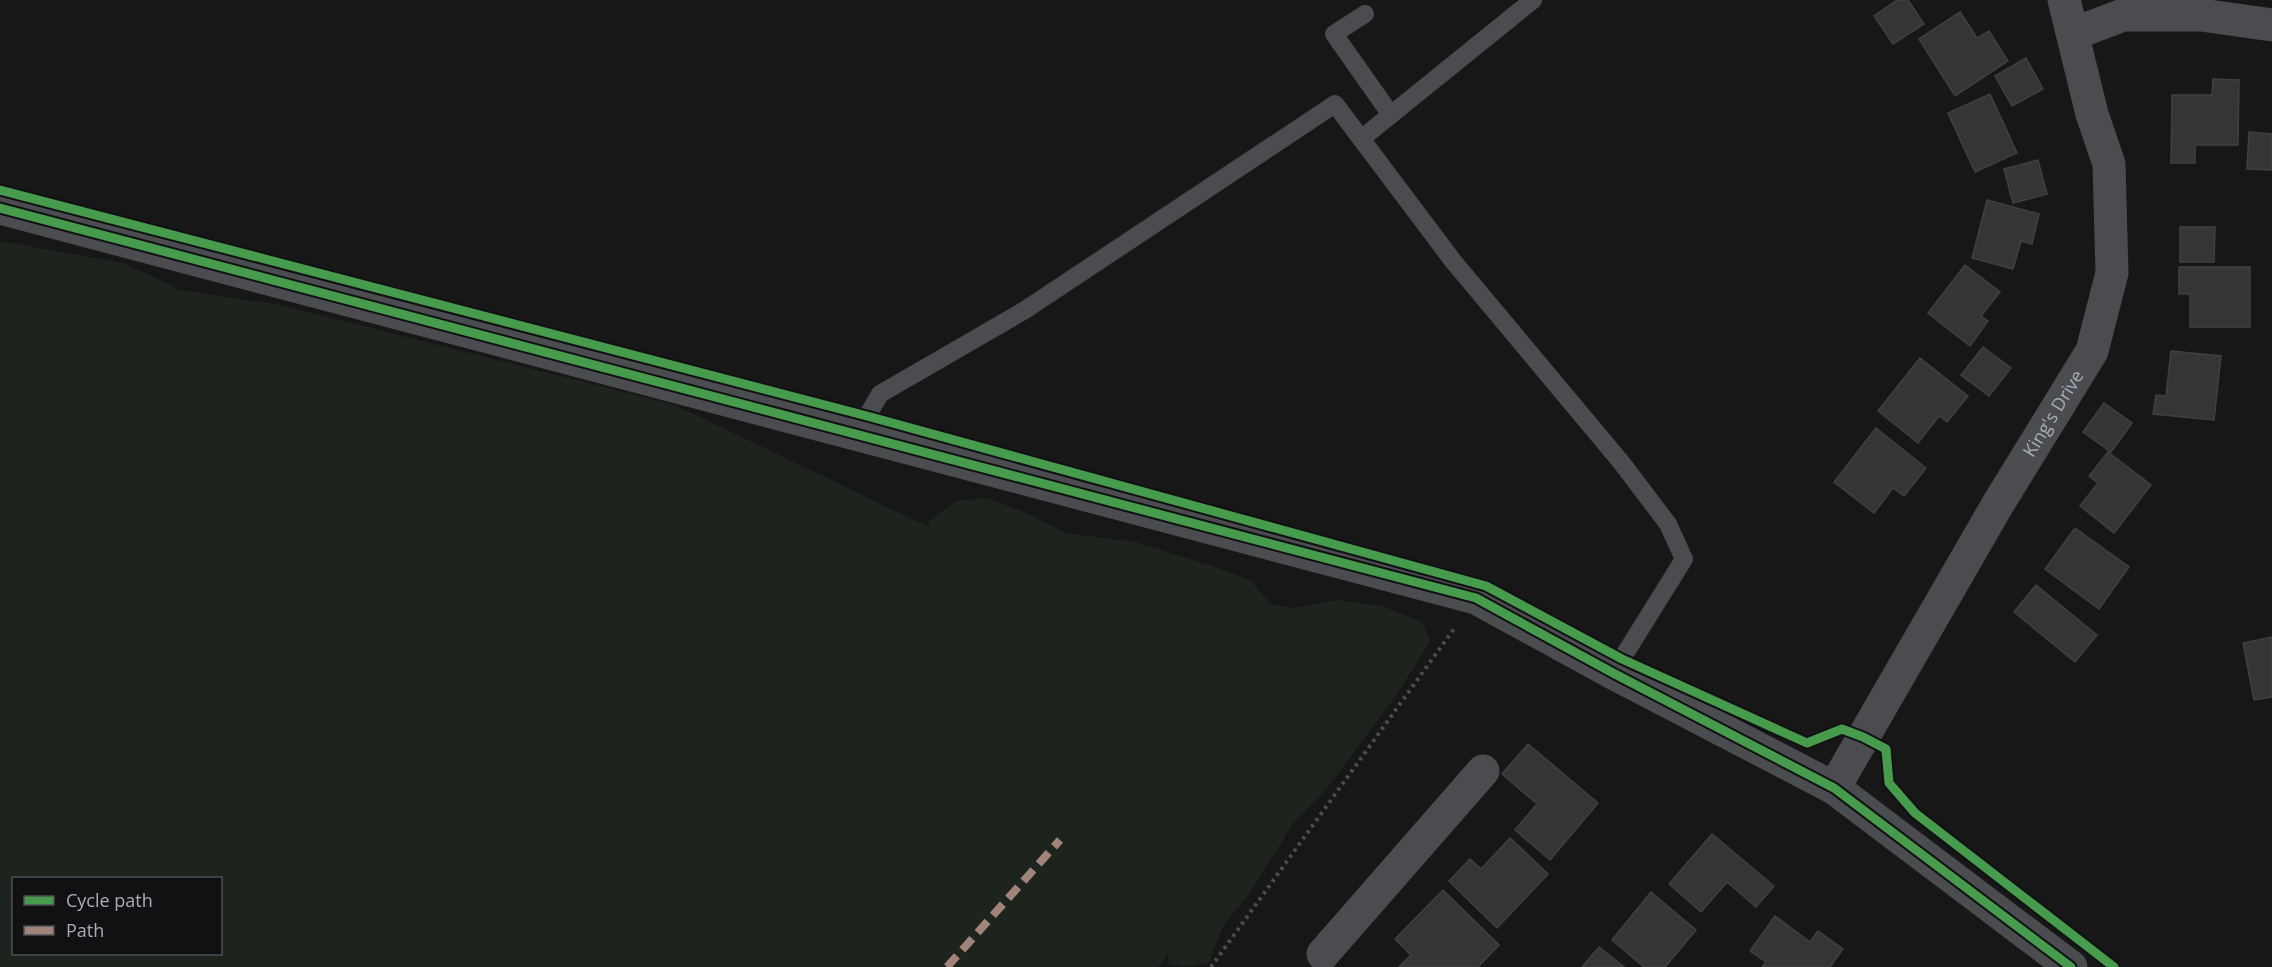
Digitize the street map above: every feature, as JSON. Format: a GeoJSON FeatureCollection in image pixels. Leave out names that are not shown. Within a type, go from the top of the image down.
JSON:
{"type":"FeatureCollection","features":[{"type":"Feature","properties":{"kind":"street","name":"King's Drive"},"geometry":{"type":"LineString","coordinates":[[1834,788],[1998,504],[2092,351],[2112,273],[2109,164],[2092,114],[2064,0]]}},
{"type":"Feature","properties":{"kind":"street"},"geometry":{"type":"LineString","coordinates":[[2073,34],[2123,15],[2200,15],[2272,25]]}},
{"type":"Feature","properties":{"kind":"street"},"geometry":{"type":"LineString","coordinates":[[0,208],[1476,598],[1613,673],[1834,788],[2072,967]]}},
{"type":"Feature","properties":{"kind":"street"},"geometry":{"type":"LineString","coordinates":[[1325,963],[1483,771]]}},
{"type":"Feature","properties":{"kind":"lane"},"geometry":{"type":"LineString","coordinates":[[1361,139],[1533,0]]}},
{"type":"Feature","properties":{"kind":"lane"},"geometry":{"type":"LineString","coordinates":[[1365,14],[1334,34],[1390,115]]}},
{"type":"Feature","properties":{"kind":"lane"},"geometry":{"type":"LineString","coordinates":[[856,435],[880,394],[1024,310],[1335,104],[1453,261],[1620,462],[1668,524],[1684,559],[1613,673]]}},
{"type":"Feature","properties":{"kind":"path"},"geometry":{"type":"LineString","coordinates":[[1211,967],[1476,598]]}},
{"type":"Feature","properties":{"kind":"shaded area"},"geometry":{"type":"Polygon","coordinates":[[[0,241],[123,263],[173,286],[174,289],[280,305],[675,405],[929,527],[929,521],[956,501],[986,498],[1032,515],[1065,533],[1136,542],[1250,580],[1271,604],[1293,608],[1337,600],[1382,606],[1422,622],[1430,642],[1393,700],[1328,787],[1292,825],[1251,891],[1223,926],[1209,962],[1184,966],[1169,964],[1168,954],[1158,967],[0,967],[0,241]]]}},
{"type":"Feature","properties":{"kind":"building"},"geometry":{"type":"Polygon","coordinates":[[[1897,0],[1908,0],[1924,24],[1893,44],[1874,16],[1897,0]]]}},
{"type":"Feature","properties":{"kind":"building"},"geometry":{"type":"Polygon","coordinates":[[[1960,12],[1977,38],[1989,31],[2008,61],[1955,96],[1919,39],[1960,12]]]}},
{"type":"Feature","properties":{"kind":"building"},"geometry":{"type":"Polygon","coordinates":[[[2026,58],[2043,89],[2012,106],[1995,76],[2026,58]]]}},
{"type":"Feature","properties":{"kind":"building"},"geometry":{"type":"Polygon","coordinates":[[[2213,79],[2239,80],[2238,145],[2195,145],[2195,163],[2171,163],[2172,95],[2212,95],[2213,79]]]}},
{"type":"Feature","properties":{"kind":"building"},"geometry":{"type":"Polygon","coordinates":[[[1990,94],[2017,153],[1975,172],[1948,113],[1990,94]]]}},
{"type":"Feature","properties":{"kind":"building"},"geometry":{"type":"Polygon","coordinates":[[[2249,132],[2272,134],[2272,170],[2247,169],[2249,132]]]}},
{"type":"Feature","properties":{"kind":"building"},"geometry":{"type":"Polygon","coordinates":[[[2038,160],[2047,194],[2013,203],[2004,169],[2038,160]]]}},
{"type":"Feature","properties":{"kind":"building"},"geometry":{"type":"Polygon","coordinates":[[[1987,200],[2039,214],[2032,244],[2021,241],[2013,269],[1972,258],[1987,200]]]}},
{"type":"Feature","properties":{"kind":"building"},"geometry":{"type":"Polygon","coordinates":[[[2180,227],[2215,227],[2214,262],[2180,262],[2180,227]]]}},
{"type":"Feature","properties":{"kind":"building"},"geometry":{"type":"Polygon","coordinates":[[[1965,265],[2000,292],[1981,316],[1988,321],[1970,346],[1928,313],[1965,265]]]}},
{"type":"Feature","properties":{"kind":"building"},"geometry":{"type":"Polygon","coordinates":[[[2179,267],[2250,267],[2250,327],[2190,327],[2190,294],[2179,294],[2179,267]]]}},
{"type":"Feature","properties":{"kind":"building"},"geometry":{"type":"Polygon","coordinates":[[[1983,347],[2011,368],[1989,396],[1961,375],[1983,347]]]}},
{"type":"Feature","properties":{"kind":"building"},"geometry":{"type":"Polygon","coordinates":[[[2171,351],[2221,356],[2214,420],[2153,414],[2156,395],[2166,396],[2171,351]]]}},
{"type":"Feature","properties":{"kind":"building"},"geometry":{"type":"Polygon","coordinates":[[[1920,358],[1968,396],[1947,422],[1939,416],[1918,443],[1878,411],[1920,358]]]}},
{"type":"Feature","properties":{"kind":"building"},"geometry":{"type":"Polygon","coordinates":[[[2104,403],[2132,423],[2111,452],[2083,432],[2104,403]]]}},
{"type":"Feature","properties":{"kind":"building"},"geometry":{"type":"Polygon","coordinates":[[[1876,428],[1926,468],[1904,496],[1893,488],[1874,513],[1834,482],[1876,428]]]}},
{"type":"Feature","properties":{"kind":"building"},"geometry":{"type":"Polygon","coordinates":[[[2108,452],[2151,485],[2114,533],[2080,506],[2098,483],[2089,476],[2108,452]]]}},
{"type":"Feature","properties":{"kind":"building"},"geometry":{"type":"Polygon","coordinates":[[[2075,528],[2129,567],[2099,609],[2045,569],[2075,528]]]}},
{"type":"Feature","properties":{"kind":"building"},"geometry":{"type":"Polygon","coordinates":[[[2036,585],[2097,635],[2075,662],[2014,612],[2036,585]]]}},
{"type":"Feature","properties":{"kind":"building"},"geometry":{"type":"Polygon","coordinates":[[[2272,637],[2272,697],[2254,700],[2243,643],[2272,637]]]}},
{"type":"Feature","properties":{"kind":"building"},"geometry":{"type":"Polygon","coordinates":[[[1528,744],[1598,803],[1550,860],[1515,830],[1537,804],[1502,774],[1528,744]]]}},
{"type":"Feature","properties":{"kind":"building"},"geometry":{"type":"Polygon","coordinates":[[[1712,834],[1774,886],[1756,907],[1727,882],[1701,912],[1669,884],[1712,834]]]}},
{"type":"Feature","properties":{"kind":"building"},"geometry":{"type":"Polygon","coordinates":[[[1510,838],[1548,874],[1497,928],[1449,881],[1470,859],[1481,869],[1510,838]]]}},
{"type":"Feature","properties":{"kind":"building"},"geometry":{"type":"Polygon","coordinates":[[[1443,890],[1499,945],[1478,967],[1399,967],[1411,955],[1395,939],[1443,890]]]}},
{"type":"Feature","properties":{"kind":"building"},"geometry":{"type":"Polygon","coordinates":[[[1651,892],[1696,930],[1665,967],[1644,967],[1612,940],[1651,892]]]}},
{"type":"Feature","properties":{"kind":"building"},"geometry":{"type":"Polygon","coordinates":[[[1775,916],[1810,942],[1818,931],[1843,949],[1830,967],[1762,967],[1766,962],[1750,951],[1775,916]]]}},
{"type":"Feature","properties":{"kind":"building"},"geometry":{"type":"Polygon","coordinates":[[[1599,947],[1624,967],[1582,967],[1599,947]]]}},
{"type":"Feature","properties":{"kind":"marked path"},"geometry":{"type":"LineString","coordinates":[[947,967],[1060,840]]}},
{"type":"Feature","properties":{"kind":"cycle path"},"geometry":{"type":"LineString","coordinates":[[0,190],[867,416],[1486,586],[1622,659],[1807,743],[1842,729],[1886,749],[1889,783],[1915,813],[2114,967]]}},
{"type":"Feature","properties":{"kind":"cycle path"},"geometry":{"type":"LineString","coordinates":[[0,208],[1476,598],[1613,673],[1834,788],[2071,967]]}}]}
